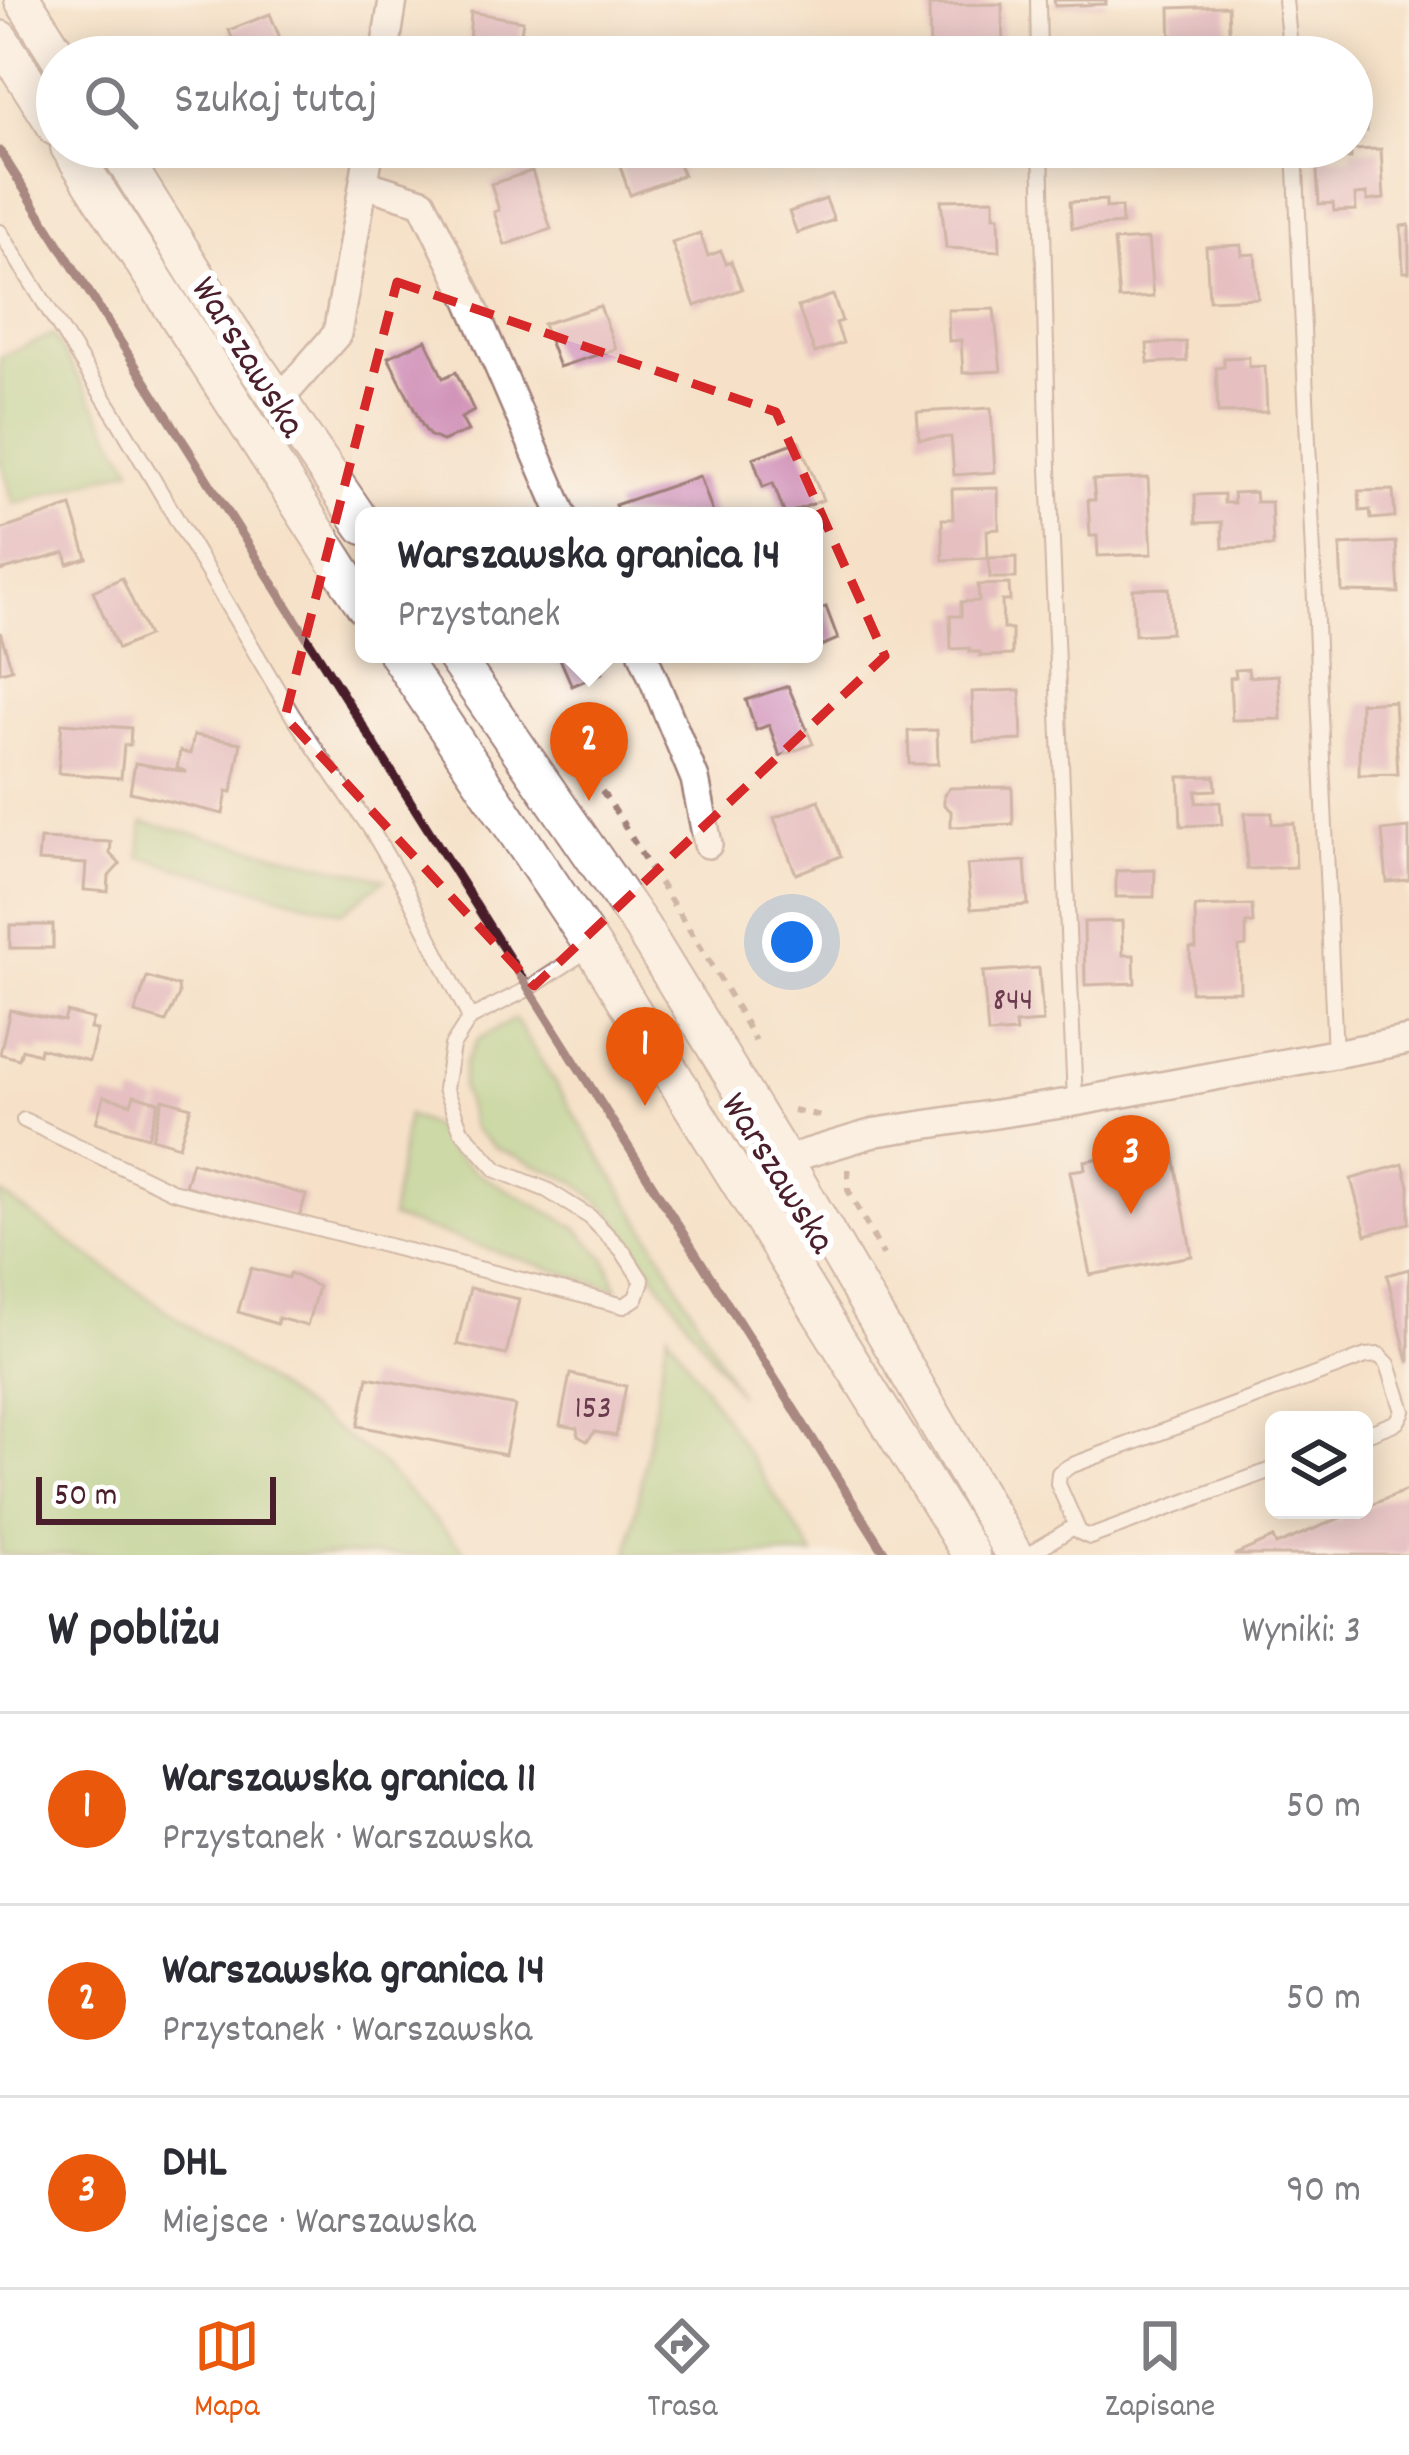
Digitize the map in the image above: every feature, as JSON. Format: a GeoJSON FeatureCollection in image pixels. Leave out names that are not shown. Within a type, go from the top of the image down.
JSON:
{"type":"FeatureCollection","features":[{"type":"Feature","properties":{"kind":"main road"},"geometry":{"type":"LineString","coordinates":[[23,0],[46,36]]}},
{"type":"Feature","properties":{"kind":"main road"},"geometry":{"type":"LineString","coordinates":[[0,39],[36,95]]}},
{"type":"Feature","properties":{"kind":"main road","name":"Warszawska"},"geometry":{"type":"LineString","coordinates":[[83,168],[355,591]]}},
{"type":"Feature","properties":{"kind":"main road","name":"Warszawska"},"geometry":{"type":"LineString","coordinates":[[130,168],[355,513]]}},
{"type":"Feature","properties":{"kind":"main road","name":"Warszawska"},"geometry":{"type":"LineString","coordinates":[[403,663],[593,947],[970,1555]]}},
{"type":"Feature","properties":{"kind":"main road","name":"Warszawska"},"geometry":{"type":"LineString","coordinates":[[459,663],[641,926],[786,1163],[1014,1555]]}},
{"type":"Feature","properties":{"kind":"street"},"geometry":{"type":"LineString","coordinates":[[387,36],[393,0]]}},
{"type":"Feature","properties":{"kind":"street"},"geometry":{"type":"LineString","coordinates":[[279,400],[337,334],[367,168]]}},
{"type":"Feature","properties":{"kind":"street"},"geometry":{"type":"LineString","coordinates":[[364,184],[422,202],[559,507]]}},
{"type":"Feature","properties":{"kind":"street"},"geometry":{"type":"LineString","coordinates":[[648,663],[694,779],[708,844]]}},
{"type":"Feature","properties":{"kind":"street"},"geometry":{"type":"LineString","coordinates":[[741,1187],[786,1163],[877,1132],[1075,1102],[1409,1040]]}},
{"type":"Feature","properties":{"kind":"lane"},"geometry":{"type":"LineString","coordinates":[[1038,0],[1039,36]]}},
{"type":"Feature","properties":{"kind":"lane"},"geometry":{"type":"LineString","coordinates":[[1285,0],[1289,36]]}},
{"type":"Feature","properties":{"kind":"lane"},"geometry":{"type":"LineString","coordinates":[[1042,168],[1075,1102]]}},
{"type":"Feature","properties":{"kind":"lane"},"geometry":{"type":"LineString","coordinates":[[1296,168],[1335,1055]]}},
{"type":"Feature","properties":{"kind":"lane"},"geometry":{"type":"LineString","coordinates":[[0,232],[293,716],[372,831],[470,1018]]}},
{"type":"Feature","properties":{"kind":"lane"},"geometry":{"type":"LineString","coordinates":[[23,1120],[172,1191],[624,1306],[636,1298],[642,1281],[622,1250],[590,1217],[548,1190],[497,1170],[460,1130],[445,1089],[452,1046],[470,1018],[528,989],[593,947]]}},
{"type":"Feature","properties":{"kind":"lane"},"geometry":{"type":"LineString","coordinates":[[1265,1472],[1084,1536],[1058,1484],[1064,1470],[1379,1355],[1388,1364],[1403,1411],[1397,1422],[1373,1432]]}},
{"type":"Feature","properties":{"kind":"lane"},"geometry":{"type":"LineString","coordinates":[[1028,1555],[1075,1526]]}},
{"type":"Feature","properties":{"kind":"highlighted area"},"geometry":{"type":"Polygon","coordinates":[[[397,282],[776,412],[885,656],[534,986],[285,717],[397,282]]]}},
{"type":"Feature","properties":{"kind":"green space"},"geometry":{"type":"Polygon","coordinates":[[[53,335],[132,468],[14,504],[0,460],[0,357],[53,335]]]}},
{"type":"Feature","properties":{"kind":"green space"},"geometry":{"type":"Polygon","coordinates":[[[143,822],[385,879],[343,912],[140,857],[143,822]]]}},
{"type":"Feature","properties":{"kind":"green space"},"geometry":{"type":"Polygon","coordinates":[[[515,1019],[657,1247],[739,1395],[611,1213],[576,1182],[496,1148],[473,1129],[462,1087],[465,1063],[477,1040],[515,1019]]]}},
{"type":"Feature","properties":{"kind":"green space"},"geometry":{"type":"Polygon","coordinates":[[[407,1115],[433,1126],[452,1153],[477,1173],[577,1228],[606,1259],[618,1290],[391,1218],[407,1115]]]}},
{"type":"Feature","properties":{"kind":"green space"},"geometry":{"type":"Polygon","coordinates":[[[0,1193],[376,1459],[468,1555],[0,1555],[0,1193]]]}},
{"type":"Feature","properties":{"kind":"green space"},"geometry":{"type":"Polygon","coordinates":[[[668,1332],[814,1555],[628,1555],[668,1332]]]}},
{"type":"Feature","properties":{"kind":"building"},"geometry":{"type":"Polygon","coordinates":[[[1054,0],[1106,0],[1106,4],[1055,6],[1054,0]]]}},
{"type":"Feature","properties":{"kind":"building"},"geometry":{"type":"Polygon","coordinates":[[[1002,4],[1003,36],[930,36],[929,5],[1002,4]]]}},
{"type":"Feature","properties":{"kind":"building"},"geometry":{"type":"Polygon","coordinates":[[[1228,6],[1229,36],[1171,36],[1170,8],[1228,6]]]}},
{"type":"Feature","properties":{"kind":"building"},"geometry":{"type":"Polygon","coordinates":[[[471,12],[523,21],[520,36],[469,36],[471,12]]]}},
{"type":"Feature","properties":{"kind":"building"},"geometry":{"type":"Polygon","coordinates":[[[270,14],[279,36],[231,36],[229,30],[270,14]]]}},
{"type":"Feature","properties":{"kind":"building"},"geometry":{"type":"Polygon","coordinates":[[[1373,149],[1381,149],[1384,199],[1367,201],[1367,194],[1355,195],[1356,210],[1334,211],[1333,203],[1319,204],[1317,168],[1373,168],[1373,149]]]}},
{"type":"Feature","properties":{"kind":"building"},"geometry":{"type":"Polygon","coordinates":[[[621,168],[680,168],[683,175],[630,195],[621,168]]]}},
{"type":"Feature","properties":{"kind":"building"},"geometry":{"type":"Polygon","coordinates":[[[532,171],[551,229],[505,245],[491,184],[532,171]]]}},
{"type":"Feature","properties":{"kind":"building"},"geometry":{"type":"Polygon","coordinates":[[[826,199],[834,220],[797,233],[789,212],[826,199]]]}},
{"type":"Feature","properties":{"kind":"building"},"geometry":{"type":"Polygon","coordinates":[[[994,199],[1000,251],[946,248],[941,200],[994,199]]]}},
{"type":"Feature","properties":{"kind":"building"},"geometry":{"type":"Polygon","coordinates":[[[1106,200],[1106,208],[1121,207],[1122,224],[1072,228],[1070,202],[1106,200]]]}},
{"type":"Feature","properties":{"kind":"building"},"geometry":{"type":"Polygon","coordinates":[[[1409,225],[1409,272],[1403,272],[1401,226],[1409,225]]]}},
{"type":"Feature","properties":{"kind":"building"},"geometry":{"type":"Polygon","coordinates":[[[700,233],[708,256],[721,251],[726,263],[731,261],[742,289],[695,306],[672,243],[700,233]]]}},
{"type":"Feature","properties":{"kind":"building"},"geometry":{"type":"Polygon","coordinates":[[[1148,239],[1153,297],[1119,299],[1114,241],[1148,239]]]}},
{"type":"Feature","properties":{"kind":"building"},"geometry":{"type":"Polygon","coordinates":[[[1241,245],[1242,255],[1255,254],[1258,298],[1209,300],[1206,247],[1241,245]]]}},
{"type":"Feature","properties":{"kind":"building"},"geometry":{"type":"Polygon","coordinates":[[[833,295],[843,343],[815,353],[798,307],[833,295]]]}},
{"type":"Feature","properties":{"kind":"building"},"geometry":{"type":"Polygon","coordinates":[[[600,306],[616,349],[559,367],[543,324],[600,306]]]}},
{"type":"Feature","properties":{"kind":"building"},"geometry":{"type":"Polygon","coordinates":[[[994,309],[1001,371],[963,373],[961,340],[949,341],[948,310],[994,309]]]}},
{"type":"Feature","properties":{"kind":"building"},"geometry":{"type":"Polygon","coordinates":[[[426,340],[443,378],[456,372],[474,411],[461,418],[468,431],[442,441],[422,425],[388,357],[426,340]]]}},
{"type":"Feature","properties":{"kind":"building"},"geometry":{"type":"Polygon","coordinates":[[[1186,342],[1187,361],[1148,363],[1147,344],[1186,342]]]}},
{"type":"Feature","properties":{"kind":"building"},"geometry":{"type":"Polygon","coordinates":[[[1249,357],[1249,367],[1265,366],[1267,412],[1218,413],[1216,368],[1224,367],[1224,358],[1249,357]]]}},
{"type":"Feature","properties":{"kind":"building"},"geometry":{"type":"Polygon","coordinates":[[[991,408],[995,472],[954,475],[951,437],[919,439],[917,412],[991,408]]]}},
{"type":"Feature","properties":{"kind":"building"},"geometry":{"type":"Polygon","coordinates":[[[799,441],[823,500],[805,507],[782,507],[773,483],[763,487],[753,458],[799,441]]]}},
{"type":"Feature","properties":{"kind":"building"},"geometry":{"type":"Polygon","coordinates":[[[700,476],[711,507],[616,507],[700,476]]]}},
{"type":"Feature","properties":{"kind":"building"},"geometry":{"type":"Polygon","coordinates":[[[1148,478],[1152,554],[1098,556],[1097,536],[1090,536],[1088,500],[1095,500],[1093,480],[1148,478]]]}},
{"type":"Feature","properties":{"kind":"building"},"geometry":{"type":"Polygon","coordinates":[[[998,488],[999,529],[987,530],[988,558],[943,560],[942,519],[953,519],[952,489],[998,488]]]}},
{"type":"Feature","properties":{"kind":"building"},"geometry":{"type":"Polygon","coordinates":[[[1393,490],[1395,517],[1371,519],[1370,510],[1360,511],[1359,491],[1393,490]]]}},
{"type":"Feature","properties":{"kind":"building"},"geometry":{"type":"Polygon","coordinates":[[[1255,492],[1256,502],[1271,502],[1273,546],[1223,548],[1222,522],[1196,523],[1195,495],[1224,494],[1224,503],[1234,503],[1233,493],[1255,492]]]}},
{"type":"Feature","properties":{"kind":"building"},"geometry":{"type":"Polygon","coordinates":[[[71,506],[87,558],[68,564],[65,553],[0,571],[0,530],[71,506]]]}},
{"type":"Feature","properties":{"kind":"building"},"geometry":{"type":"Polygon","coordinates":[[[1396,542],[1399,593],[1342,592],[1340,545],[1396,542]]]}},
{"type":"Feature","properties":{"kind":"building"},"geometry":{"type":"Polygon","coordinates":[[[1016,557],[1016,578],[990,578],[989,558],[1016,557]]]}},
{"type":"Feature","properties":{"kind":"building"},"geometry":{"type":"Polygon","coordinates":[[[122,578],[148,636],[118,649],[93,591],[122,578]]]}},
{"type":"Feature","properties":{"kind":"building"},"geometry":{"type":"Polygon","coordinates":[[[1009,584],[1010,601],[1002,601],[1003,629],[1012,629],[1012,655],[980,656],[970,648],[951,649],[950,616],[961,616],[961,602],[979,601],[978,585],[1009,584]]]}},
{"type":"Feature","properties":{"kind":"building"},"geometry":{"type":"Polygon","coordinates":[[[1169,588],[1171,633],[1135,635],[1133,589],[1169,588]]]}},
{"type":"Feature","properties":{"kind":"building"},"geometry":{"type":"Polygon","coordinates":[[[823,608],[838,639],[823,645],[823,608]]]}},
{"type":"Feature","properties":{"kind":"building"},"geometry":{"type":"Polygon","coordinates":[[[0,632],[12,669],[0,672],[0,632]]]}},
{"type":"Feature","properties":{"kind":"building"},"geometry":{"type":"Polygon","coordinates":[[[562,663],[597,663],[602,673],[572,686],[562,663]]]}},
{"type":"Feature","properties":{"kind":"building"},"geometry":{"type":"Polygon","coordinates":[[[1248,669],[1249,677],[1278,675],[1281,719],[1232,720],[1230,678],[1236,677],[1235,670],[1248,669]]]}},
{"type":"Feature","properties":{"kind":"building"},"geometry":{"type":"Polygon","coordinates":[[[788,686],[813,744],[780,756],[769,725],[756,730],[746,700],[788,686]]]}},
{"type":"Feature","properties":{"kind":"building"},"geometry":{"type":"Polygon","coordinates":[[[1020,690],[1022,740],[974,742],[972,692],[1020,690]]]}},
{"type":"Feature","properties":{"kind":"building"},"geometry":{"type":"Polygon","coordinates":[[[1394,701],[1398,774],[1359,775],[1360,703],[1394,701]]]}},
{"type":"Feature","properties":{"kind":"building"},"geometry":{"type":"Polygon","coordinates":[[[62,723],[131,728],[121,778],[58,773],[62,723]]]}},
{"type":"Feature","properties":{"kind":"building"},"geometry":{"type":"Polygon","coordinates":[[[937,730],[938,764],[909,764],[908,731],[937,730]]]}},
{"type":"Feature","properties":{"kind":"building"},"geometry":{"type":"Polygon","coordinates":[[[194,735],[241,743],[223,814],[130,792],[135,763],[187,772],[177,768],[180,751],[190,754],[194,735]]]}},
{"type":"Feature","properties":{"kind":"building"},"geometry":{"type":"Polygon","coordinates":[[[1215,776],[1216,790],[1196,791],[1196,803],[1220,802],[1222,824],[1181,826],[1179,777],[1215,776]]]}},
{"type":"Feature","properties":{"kind":"building"},"geometry":{"type":"Polygon","coordinates":[[[1012,787],[1013,824],[951,827],[951,811],[944,805],[950,788],[1012,787]]]}},
{"type":"Feature","properties":{"kind":"building"},"geometry":{"type":"Polygon","coordinates":[[[819,800],[841,856],[796,874],[774,818],[819,800]]]}},
{"type":"Feature","properties":{"kind":"building"},"geometry":{"type":"Polygon","coordinates":[[[1245,813],[1272,813],[1272,824],[1294,823],[1296,867],[1247,869],[1245,813]]]}},
{"type":"Feature","properties":{"kind":"building"},"geometry":{"type":"Polygon","coordinates":[[[1409,828],[1409,880],[1387,882],[1382,831],[1409,828]]]}},
{"type":"Feature","properties":{"kind":"building"},"geometry":{"type":"Polygon","coordinates":[[[40,839],[111,842],[110,854],[120,864],[109,876],[108,892],[84,890],[86,864],[38,861],[40,839]]]}},
{"type":"Feature","properties":{"kind":"building"},"geometry":{"type":"Polygon","coordinates":[[[1025,861],[1028,905],[971,909],[967,865],[1025,861]]]}},
{"type":"Feature","properties":{"kind":"building"},"geometry":{"type":"Polygon","coordinates":[[[1155,870],[1154,897],[1116,897],[1116,871],[1155,870]]]}},
{"type":"Feature","properties":{"kind":"building"},"geometry":{"type":"Polygon","coordinates":[[[1252,905],[1246,946],[1239,947],[1240,991],[1191,992],[1195,907],[1252,905]]]}},
{"type":"Feature","properties":{"kind":"building"},"geometry":{"type":"Polygon","coordinates":[[[1122,921],[1123,955],[1134,955],[1135,983],[1085,985],[1084,922],[1122,921]]]}},
{"type":"Feature","properties":{"kind":"building"},"geometry":{"type":"Polygon","coordinates":[[[10,925],[53,925],[53,948],[10,948],[10,925]]]}},
{"type":"Feature","properties":{"kind":"building"},"geometry":{"type":"Polygon","coordinates":[[[1039,968],[1043,1022],[1015,1024],[1016,1032],[988,1034],[983,972],[1039,968]]]}},
{"type":"Feature","properties":{"kind":"building"},"geometry":{"type":"Polygon","coordinates":[[[147,977],[178,986],[179,995],[166,1022],[135,1013],[147,977]]]}},
{"type":"Feature","properties":{"kind":"building"},"geometry":{"type":"Polygon","coordinates":[[[10,1010],[64,1021],[67,1012],[93,1019],[90,1029],[97,1030],[89,1061],[40,1048],[39,1054],[22,1049],[19,1059],[0,1054],[10,1010]]]}},
{"type":"Feature","properties":{"kind":"building"},"geometry":{"type":"Polygon","coordinates":[[[134,1095],[159,1102],[148,1137],[96,1122],[104,1096],[131,1104],[134,1095]]]}},
{"type":"Feature","properties":{"kind":"building"},"geometry":{"type":"Polygon","coordinates":[[[163,1099],[191,1107],[179,1146],[152,1138],[163,1099]]]}},
{"type":"Feature","properties":{"kind":"building"},"geometry":{"type":"Polygon","coordinates":[[[1172,1145],[1192,1256],[1090,1275],[1070,1171],[1085,1169],[1084,1161],[1172,1145]]]}},
{"type":"Feature","properties":{"kind":"building"},"geometry":{"type":"Polygon","coordinates":[[[192,1162],[306,1195],[299,1218],[185,1186],[192,1162]]]}},
{"type":"Feature","properties":{"kind":"building"},"geometry":{"type":"Polygon","coordinates":[[[1403,1164],[1409,1186],[1409,1223],[1366,1235],[1351,1179],[1403,1164]]]}},
{"type":"Feature","properties":{"kind":"building"},"geometry":{"type":"Polygon","coordinates":[[[251,1268],[288,1278],[290,1273],[318,1287],[307,1326],[278,1318],[277,1324],[238,1312],[251,1268]]]}},
{"type":"Feature","properties":{"kind":"building"},"geometry":{"type":"Polygon","coordinates":[[[1409,1269],[1409,1361],[1408,1361],[1387,1275],[1409,1269]]]}},
{"type":"Feature","properties":{"kind":"building"},"geometry":{"type":"Polygon","coordinates":[[[470,1288],[519,1299],[506,1355],[457,1344],[470,1288]]]}},
{"type":"Feature","properties":{"kind":"building"},"geometry":{"type":"Polygon","coordinates":[[[570,1374],[626,1386],[616,1436],[595,1432],[587,1441],[578,1436],[577,1428],[560,1425],[570,1374]]]}},
{"type":"Feature","properties":{"kind":"building"},"geometry":{"type":"Polygon","coordinates":[[[368,1377],[515,1406],[505,1455],[358,1426],[368,1377]]]}},
{"type":"Feature","properties":{"kind":"building"},"geometry":{"type":"Polygon","coordinates":[[[1409,1489],[1409,1555],[1234,1555],[1273,1538],[1276,1545],[1338,1519],[1373,1519],[1373,1504],[1409,1489]]]}},
{"type":"Feature","properties":{"kind":"railway"},"geometry":{"type":"LineString","coordinates":[[0,151],[886,1555]]}},
{"type":"Feature","properties":{"kind":"place","name":"Warszawska granica 14"},"geometry":{"type":"Point","coordinates":[589,801]}},
{"type":"Feature","properties":{"kind":"place","name":"Warszawska granica 11"},"geometry":{"type":"Point","coordinates":[645,1106]}},
{"type":"Feature","properties":{"kind":"place","name":"DHL"},"geometry":{"type":"Point","coordinates":[1131,1214]}}]}
